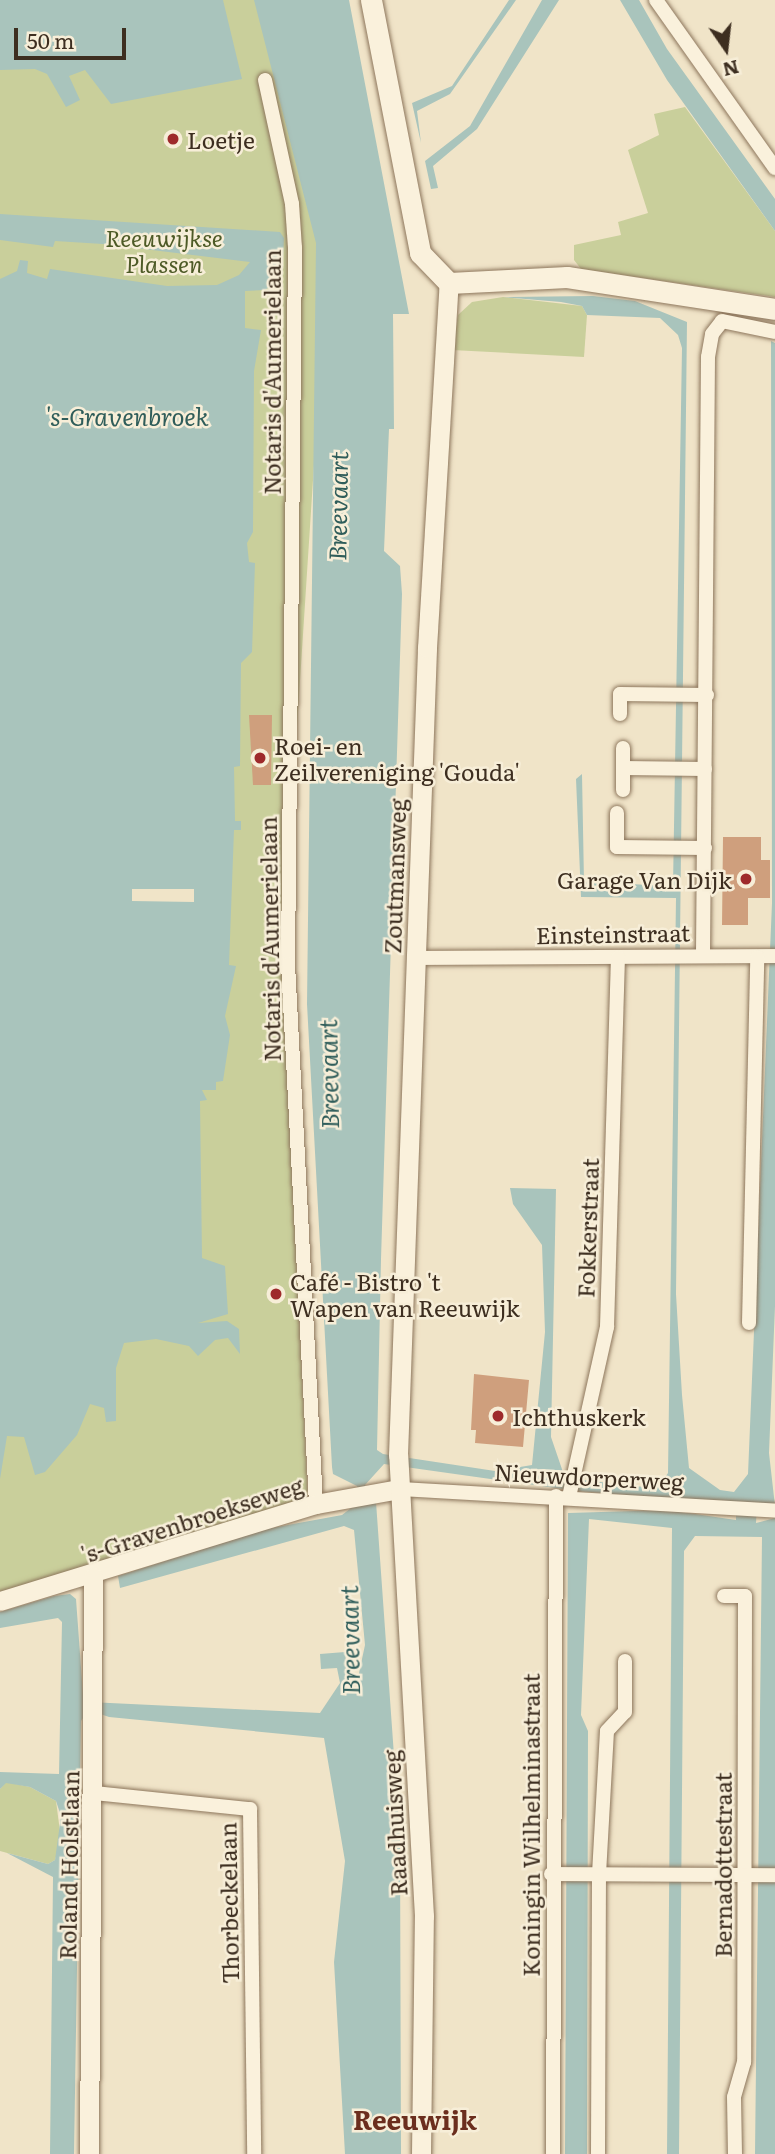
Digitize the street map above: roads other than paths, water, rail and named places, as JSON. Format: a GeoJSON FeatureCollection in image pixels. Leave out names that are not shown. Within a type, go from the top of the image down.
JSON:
{"type":"FeatureCollection","features":[{"type":"Feature","properties":{"kind":"main road"},"geometry":{"type":"LineString","coordinates":[[371,0],[388,69],[388,113],[404,153],[420,253],[449,283],[566,277],[775,309]]}},
{"type":"Feature","properties":{"kind":"street"},"geometry":{"type":"LineString","coordinates":[[656,0],[775,168]]}},
{"type":"Feature","properties":{"kind":"street","name":"Notaris d'Aumerielaan"},"geometry":{"type":"LineString","coordinates":[[265,80],[292,204],[288,964],[316,1504]]}},
{"type":"Feature","properties":{"kind":"street","name":"Zoutmansweg"},"geometry":{"type":"LineString","coordinates":[[400,1489],[398,1461],[427,648],[449,283]]}},
{"type":"Feature","properties":{"kind":"street","name":"Einsteinstraat"},"geometry":{"type":"LineString","coordinates":[[418,958],[696,954],[705,848],[708,356],[715,327],[732,319],[775,332]]}},
{"type":"Feature","properties":{"kind":"street"},"geometry":{"type":"LineString","coordinates":[[620,714],[620,694],[707,695]]}},
{"type":"Feature","properties":{"kind":"street"},"geometry":{"type":"LineString","coordinates":[[623,748],[623,790]]}},
{"type":"Feature","properties":{"kind":"street"},"geometry":{"type":"LineString","coordinates":[[623,768],[705,769]]}},
{"type":"Feature","properties":{"kind":"street"},"geometry":{"type":"LineString","coordinates":[[617,813],[617,847],[705,848]]}},
{"type":"Feature","properties":{"kind":"street"},"geometry":{"type":"LineString","coordinates":[[696,954],[766,956],[749,1323]]}},
{"type":"Feature","properties":{"kind":"street","name":"Fokkerstraat"},"geometry":{"type":"LineString","coordinates":[[565,1494],[607,1327],[618,957]]}},
{"type":"Feature","properties":{"kind":"street","name":"'s-Gravenbroekseweg"},"geometry":{"type":"LineString","coordinates":[[0,1601],[93,1577],[316,1504],[400,1489]]}},
{"type":"Feature","properties":{"kind":"street","name":"Nieuwdorperweg"},"geometry":{"type":"LineString","coordinates":[[400,1489],[565,1494],[769,1511]]}},
{"type":"Feature","properties":{"kind":"street","name":"Raadhuisweg"},"geometry":{"type":"LineString","coordinates":[[400,1489],[424,1916],[421,2154]]}},
{"type":"Feature","properties":{"kind":"street","name":"Koningin Wilhelminastraat"},"geometry":{"type":"LineString","coordinates":[[553,2154],[557,1874],[554,1557],[565,1494]]}},
{"type":"Feature","properties":{"kind":"street","name":"Roland Holstlaan"},"geometry":{"type":"LineString","coordinates":[[89,2154],[95,1705],[93,1577]]}},
{"type":"Feature","properties":{"kind":"street","name":"Bernadottestraat"},"geometry":{"type":"LineString","coordinates":[[724,1596],[745,1596],[751,1875],[744,2062],[734,2097],[735,2154]]}},
{"type":"Feature","properties":{"kind":"street"},"geometry":{"type":"LineString","coordinates":[[598,2154],[595,1874],[607,1731],[625,1712],[625,1661]]}},
{"type":"Feature","properties":{"kind":"street","name":"Thorbeckelaan"},"geometry":{"type":"LineString","coordinates":[[94,1793],[250,1809],[254,2154]]}},
{"type":"Feature","properties":{"kind":"street"},"geometry":{"type":"LineString","coordinates":[[557,1874],[775,1875]]}},
{"type":"Feature","properties":{"kind":"water"},"geometry":{"type":"Polygon","coordinates":[[[0,0],[223,0],[242,79],[111,104],[85,70],[69,76],[80,100],[66,107],[47,74],[35,69],[0,70],[0,0]]]}},
{"type":"Feature","properties":{"kind":"water","name":"Breevaart"},"geometry":{"type":"Polygon","coordinates":[[[254,0],[349,0],[409,314],[393,314],[394,429],[389,429],[384,551],[400,566],[402,594],[381,1259],[377,1450],[383,1454],[495,1471],[532,1465],[545,1332],[542,1245],[513,1204],[510,1188],[556,1189],[551,1437],[565,1478],[644,1487],[660,1485],[668,1473],[676,898],[581,897],[576,779],[582,774],[584,882],[673,886],[682,348],[678,335],[660,318],[587,315],[582,306],[503,297],[593,296],[635,301],[687,322],[676,1294],[689,1468],[720,1490],[734,1492],[748,1474],[772,903],[771,341],[775,343],[775,1306],[769,1453],[775,1506],[757,1505],[756,1523],[775,1518],[775,2154],[755,2154],[762,1537],[695,1536],[684,1551],[679,2154],[667,2154],[672,1528],[589,1519],[581,1715],[588,1731],[587,2154],[565,2154],[568,1513],[668,1510],[736,1520],[736,1504],[577,1491],[384,1464],[365,1485],[367,1500],[376,1502],[400,1840],[401,2154],[345,2154],[334,1962],[345,1861],[324,1738],[109,1717],[89,1710],[81,1721],[74,2154],[50,2154],[53,1877],[7,1853],[48,1864],[55,1860],[61,1816],[56,1801],[30,1787],[6,1783],[0,1789],[0,1772],[59,1774],[62,1622],[58,1618],[0,1628],[0,1612],[54,1596],[70,1594],[76,1599],[83,1695],[89,1702],[320,1713],[340,1683],[337,1668],[321,1669],[320,1654],[345,1652],[349,1687],[356,1687],[365,1645],[354,1530],[344,1526],[120,1588],[118,1576],[266,1529],[342,1515],[360,1501],[357,1486],[333,1474],[332,1467],[307,1004],[316,243],[254,0]]]}},
{"type":"Feature","properties":{"kind":"water"},"geometry":{"type":"Polygon","coordinates":[[[509,0],[516,0],[450,94],[417,111],[421,143],[412,103],[452,86],[509,0]]]}},
{"type":"Feature","properties":{"kind":"water"},"geometry":{"type":"Polygon","coordinates":[[[542,0],[559,0],[477,129],[433,166],[438,188],[431,189],[425,161],[470,126],[542,0]]]}},
{"type":"Feature","properties":{"kind":"water"},"geometry":{"type":"Polygon","coordinates":[[[620,0],[639,0],[667,49],[775,199],[775,231],[667,80],[620,0]]]}},
{"type":"Feature","properties":{"kind":"water","name":"'s-Gravenbroek"},"geometry":{"type":"Polygon","coordinates":[[[0,214],[280,232],[284,238],[282,278],[265,290],[245,291],[245,328],[261,330],[254,371],[253,532],[247,543],[249,562],[255,563],[252,652],[241,663],[240,766],[234,767],[235,821],[241,821],[241,830],[234,830],[229,965],[236,966],[225,1016],[230,1035],[223,1081],[216,1082],[216,1090],[202,1090],[207,1100],[200,1101],[202,1258],[225,1266],[228,1314],[198,1323],[227,1321],[239,1329],[240,1354],[228,1338],[215,1340],[198,1356],[189,1346],[156,1339],[124,1343],[116,1368],[116,1421],[106,1422],[104,1408],[90,1404],[77,1435],[45,1472],[35,1475],[24,1437],[7,1436],[0,1479],[0,279],[17,271],[20,260],[28,261],[27,273],[47,279],[50,269],[167,286],[217,285],[239,275],[250,262],[103,244],[55,241],[53,247],[0,240],[0,214]]]}},
{"type":"Feature","properties":{"kind":"place","name":"Loetje"},"geometry":{"type":"Point","coordinates":[173,139]}},
{"type":"Feature","properties":{"kind":"place","name":"Roei- en Zeilvereniging 'Gouda'"},"geometry":{"type":"Point","coordinates":[260,758]}},
{"type":"Feature","properties":{"kind":"place","name":"Garage Van Dijk"},"geometry":{"type":"Point","coordinates":[746,879]}},
{"type":"Feature","properties":{"kind":"place","name":"Café - Bistro 't Wapen van Reeuwijk"},"geometry":{"type":"Point","coordinates":[276,1294]}},
{"type":"Feature","properties":{"kind":"place","name":"Ichthuskerk"},"geometry":{"type":"Point","coordinates":[498,1416]}},
{"type":"Feature","properties":{"kind":"district","name":"Reeuwijk"},"geometry":{"type":"Point","coordinates":[415,2119]}},
{"type":"Feature","properties":{"kind":"park label","name":"Reeuwijkse Plassen"},"geometry":{"type":"Point","coordinates":[164,250]}}]}
